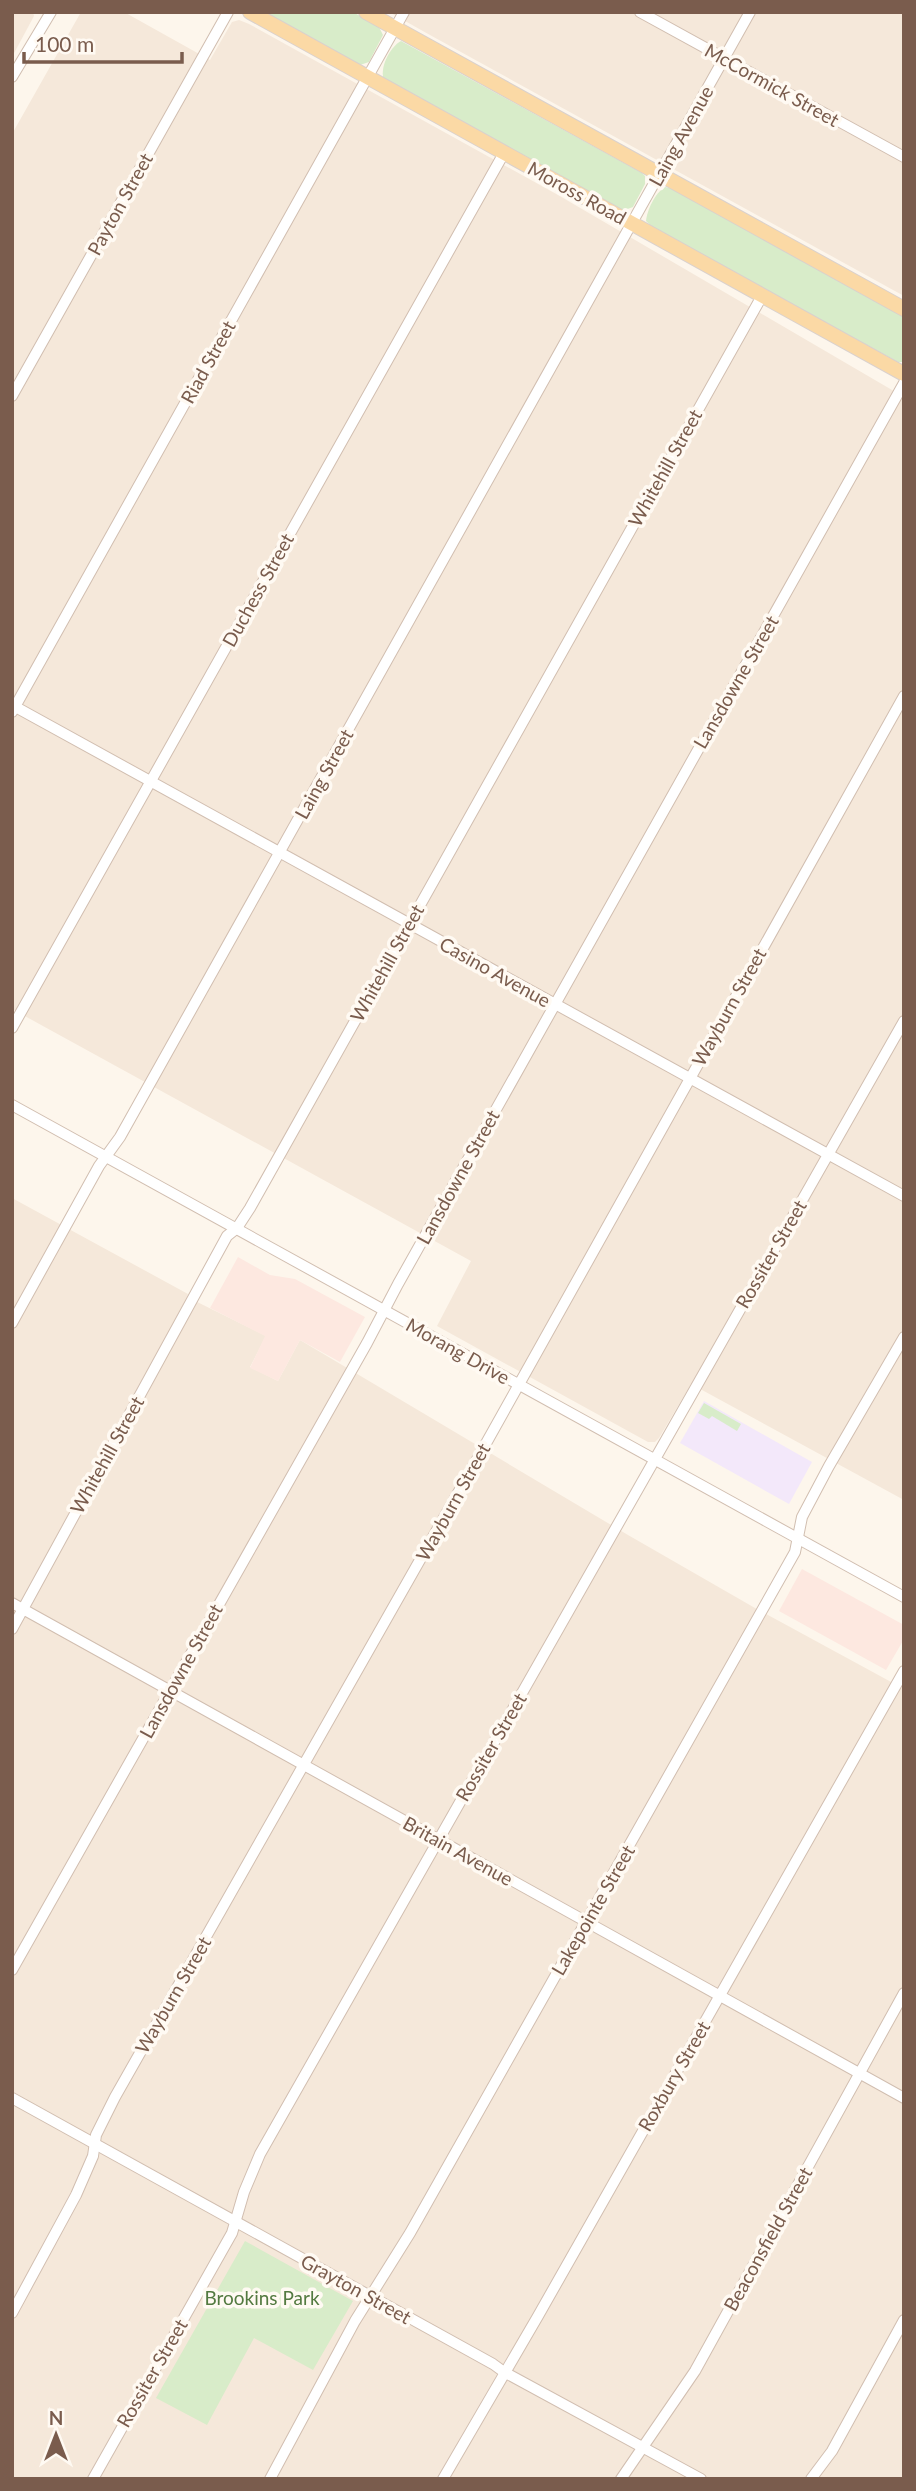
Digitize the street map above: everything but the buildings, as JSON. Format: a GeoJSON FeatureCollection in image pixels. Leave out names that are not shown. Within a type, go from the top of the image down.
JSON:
{"type":"FeatureCollection","features":[{"type":"Feature","properties":{"kind":"main road","name":"Moross Road"},"geometry":{"type":"LineString","coordinates":[[250,12],[904,374]]}},
{"type":"Feature","properties":{"kind":"main road"},"geometry":{"type":"LineString","coordinates":[[366,12],[904,309]]}},
{"type":"Feature","properties":{"kind":"street"},"geometry":{"type":"LineString","coordinates":[[12,78],[51,12]]}},
{"type":"Feature","properties":{"kind":"street","name":"Payton Street"},"geometry":{"type":"LineString","coordinates":[[12,396],[228,12]]}},
{"type":"Feature","properties":{"kind":"street","name":"Riad Street"},"geometry":{"type":"LineString","coordinates":[[13,708],[404,12]]}},
{"type":"Feature","properties":{"kind":"street","name":"McCormick Street"},"geometry":{"type":"LineString","coordinates":[[640,12],[904,157]]}},
{"type":"Feature","properties":{"kind":"street","name":"Laing Avenue"},"geometry":{"type":"LineString","coordinates":[[632,224],[750,12]]}},
{"type":"Feature","properties":{"kind":"street","name":"Duchess Street"},"geometry":{"type":"LineString","coordinates":[[12,1028],[504,153]]}},
{"type":"Feature","properties":{"kind":"street","name":"Laing Street"},"geometry":{"type":"LineString","coordinates":[[12,1322],[99,1166],[115,1147],[632,224]]}},
{"type":"Feature","properties":{"kind":"street","name":"Whitehill Street"},"geometry":{"type":"LineString","coordinates":[[12,1629],[18,1606],[227,1236],[237,1228],[762,296]]}},
{"type":"Feature","properties":{"kind":"street","name":"Lansdowne Street"},"geometry":{"type":"LineString","coordinates":[[12,1970],[904,383]]}},
{"type":"Feature","properties":{"kind":"street","name":"Wayburn Street"},"geometry":{"type":"LineString","coordinates":[[12,2313],[76,2195],[93,2156],[96,2135],[115,2097],[519,1385],[904,696]]}},
{"type":"Feature","properties":{"kind":"street","name":"Casino Avenue"},"geometry":{"type":"LineString","coordinates":[[13,708],[904,1196]]}},
{"type":"Feature","properties":{"kind":"street","name":"Rossiter Street"},"geometry":{"type":"LineString","coordinates":[[93,2479],[232,2233],[260,2154],[904,1021]]}},
{"type":"Feature","properties":{"kind":"street","name":"Morang Drive"},"geometry":{"type":"LineString","coordinates":[[12,1105],[904,1597]]}},
{"type":"Feature","properties":{"kind":"street","name":"Lakepointe Street"},"geometry":{"type":"LineString","coordinates":[[270,2479],[370,2297],[410,2233],[791,1561],[802,1517],[904,1338]]}},
{"type":"Feature","properties":{"kind":"street","name":"Britain Avenue"},"geometry":{"type":"LineString","coordinates":[[18,1606],[904,2098]]}},
{"type":"Feature","properties":{"kind":"street","name":"Roxbury Street"},"geometry":{"type":"LineString","coordinates":[[443,2479],[904,1671]]}},
{"type":"Feature","properties":{"kind":"street","name":"Beaconsfield Street"},"geometry":{"type":"LineString","coordinates":[[621,2479],[695,2371],[904,1993]]}},
{"type":"Feature","properties":{"kind":"street","name":"Grayton Street"},"geometry":{"type":"LineString","coordinates":[[12,2098],[701,2479]]}},
{"type":"Feature","properties":{"kind":"street"},"geometry":{"type":"LineString","coordinates":[[811,2479],[832,2451],[904,2320]]}},
{"type":"Feature","properties":{"kind":"shaded area"},"geometry":{"type":"Polygon","coordinates":[[[12,12],[33,12],[34,16],[12,57],[12,12]]]}},
{"type":"Feature","properties":{"kind":"shaded area"},"geometry":{"type":"Polygon","coordinates":[[[81,12],[124,12],[210,60],[232,22],[239,20],[249,24],[558,195],[904,397],[904,1500],[691,1384],[659,1438],[655,1442],[648,1442],[437,1326],[471,1261],[12,1009],[12,134],[81,12]]]}},
{"type":"Feature","properties":{"kind":"shaded area"},"geometry":{"type":"Polygon","coordinates":[[[389,12],[904,12],[904,296],[430,35],[389,12]]]}},
{"type":"Feature","properties":{"kind":"shaded area"},"geometry":{"type":"Polygon","coordinates":[[[12,1198],[188,1294],[187,1297],[266,1336],[250,1367],[278,1381],[300,1340],[628,1535],[904,1689],[904,2479],[12,2479],[12,1198]]]}},
{"type":"Feature","properties":{"kind":"shaded area"},"geometry":{"type":"Polygon","coordinates":[[[238,1257],[270,1275],[295,1279],[365,1317],[340,1362],[300,1340],[278,1381],[250,1368],[265,1336],[210,1308],[238,1257]]]}},
{"type":"Feature","properties":{"kind":"shaded area"},"geometry":{"type":"Polygon","coordinates":[[[704,1401],[812,1462],[789,1504],[680,1443],[704,1401]]]}},
{"type":"Feature","properties":{"kind":"shaded area"},"geometry":{"type":"Polygon","coordinates":[[[802,1569],[904,1625],[904,1639],[886,1670],[779,1611],[802,1569]]]}},
{"type":"Feature","properties":{"kind":"green space"},"geometry":{"type":"Polygon","coordinates":[[[264,12],[353,12],[379,27],[383,35],[369,62],[360,65],[264,12]]]}},
{"type":"Feature","properties":{"kind":"green space"},"geometry":{"type":"Polygon","coordinates":[[[401,41],[642,173],[645,176],[645,184],[633,207],[622,211],[384,80],[386,58],[401,41]]]}},
{"type":"Feature","properties":{"kind":"green space"},"geometry":{"type":"Polygon","coordinates":[[[665,187],[904,317],[904,362],[898,362],[653,228],[646,221],[648,212],[655,197],[665,187]]]}},
{"type":"Feature","properties":{"kind":"green space"},"geometry":{"type":"Polygon","coordinates":[[[704,1403],[741,1424],[737,1431],[712,1416],[709,1419],[698,1413],[704,1403]]]}},
{"type":"Feature","properties":{"kind":"green space","name":"Brookins Park"},"geometry":{"type":"Polygon","coordinates":[[[245,2241],[353,2301],[313,2370],[254,2338],[207,2425],[156,2398],[245,2241]]]}}]}
